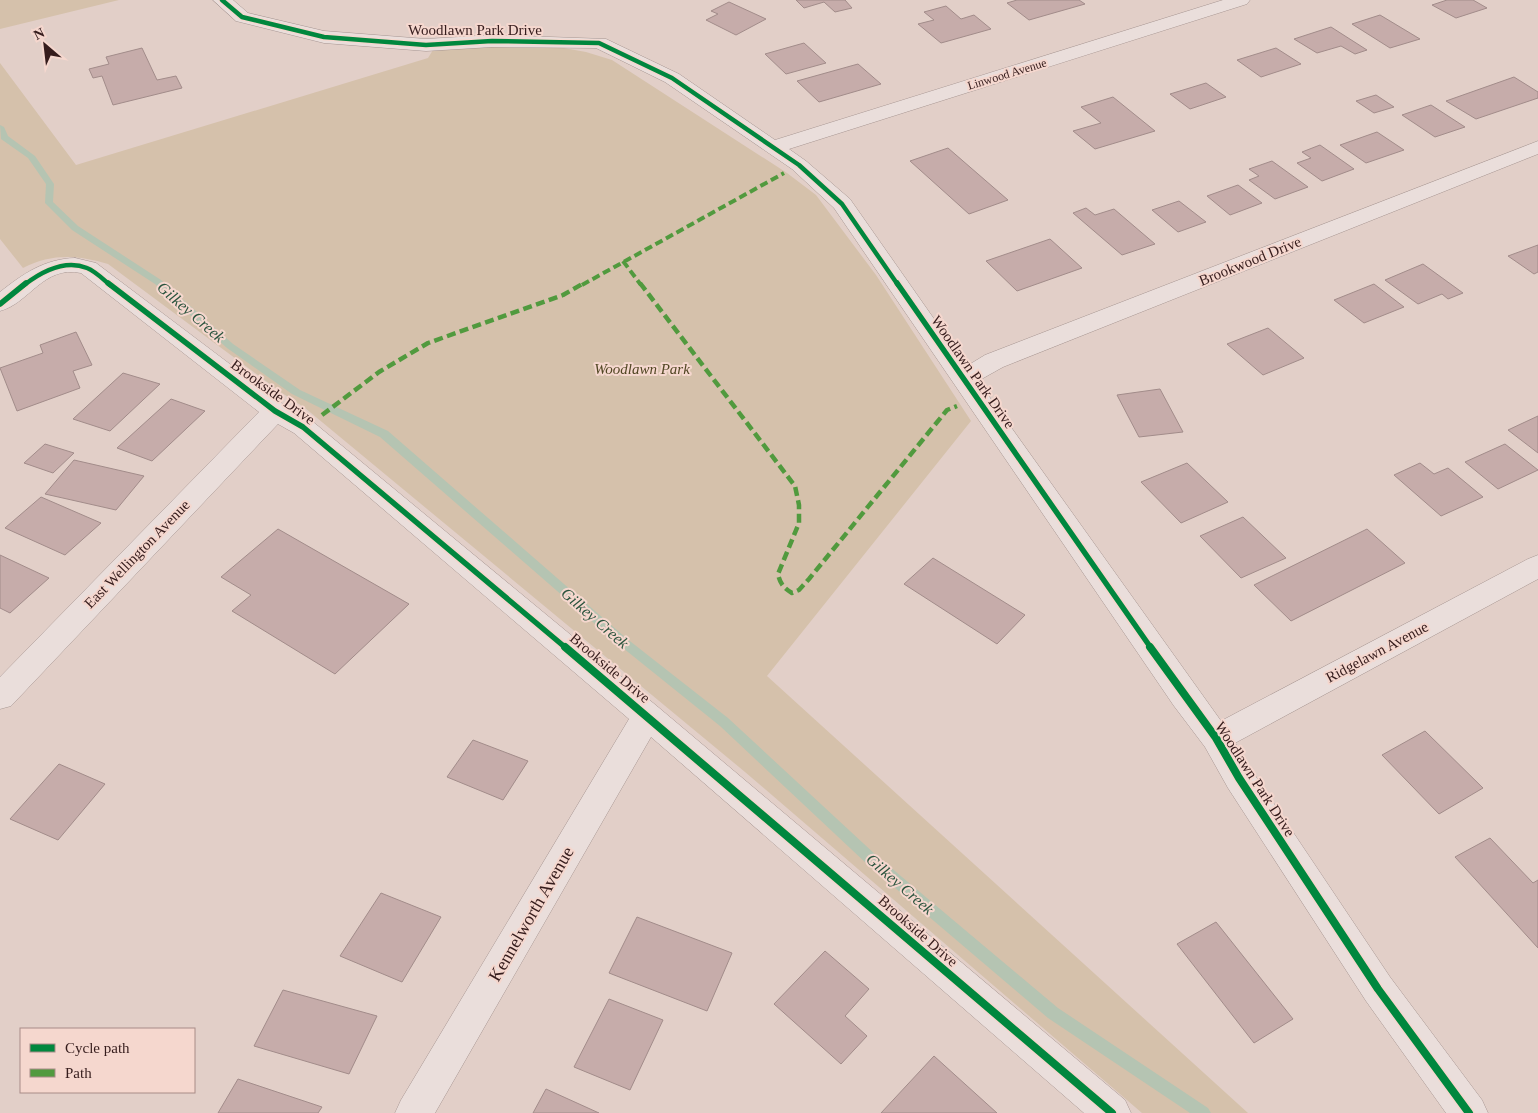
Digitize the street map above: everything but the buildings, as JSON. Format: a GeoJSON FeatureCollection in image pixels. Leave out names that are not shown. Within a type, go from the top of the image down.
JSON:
{"type":"FeatureCollection","features":[{"type":"Feature","properties":{"kind":"street","name":"Woodlawn Park Drive"},"geometry":{"type":"LineString","coordinates":[[222,0],[242,17],[324,37],[426,45],[492,41],[599,43],[672,78],[799,165],[842,204],[1185,697],[1216,738],[1240,778],[1378,989],[1469,1113]]}},
{"type":"Feature","properties":{"kind":"street","name":"Linwood Avenue"},"geometry":{"type":"LineString","coordinates":[[773,147],[1241,0]]}},
{"type":"Feature","properties":{"kind":"street","name":"Brookwood Drive"},"geometry":{"type":"LineString","coordinates":[[964,379],[994,361],[1538,147]]}},
{"type":"Feature","properties":{"kind":"street","name":"Brookside Drive"},"geometry":{"type":"LineString","coordinates":[[0,304],[24,285],[54,266],[76,264],[88,268],[275,411],[302,427],[647,716],[1112,1113]]}},
{"type":"Feature","properties":{"kind":"street","name":"East Wellington Avenue"},"geometry":{"type":"LineString","coordinates":[[0,697],[275,411]]}},
{"type":"Feature","properties":{"kind":"street","name":"Ridgelawn Avenue"},"geometry":{"type":"LineString","coordinates":[[1216,738],[1538,566]]}},
{"type":"Feature","properties":{"kind":"street","name":"Kennelworth Avenue"},"geometry":{"type":"LineString","coordinates":[[414,1113],[647,716]]}},
{"type":"Feature","properties":{"kind":"green space"},"geometry":{"type":"Polygon","coordinates":[[[0,0],[119,0],[0,29],[0,0]]]}},
{"type":"Feature","properties":{"kind":"green space","name":"Woodlawn Park"},"geometry":{"type":"Polygon","coordinates":[[[486,47],[558,47],[586,52],[612,60],[787,173],[816,195],[876,275],[971,421],[767,676],[1248,1113],[1142,1113],[745,772],[305,408],[108,264],[76,257],[65,257],[44,260],[23,268],[0,239],[0,63],[76,165],[428,58],[433,50],[486,47]]]}},
{"type":"Feature","properties":{"kind":"waterway","name":"Gilkey Creek"},"geometry":{"type":"LineString","coordinates":[[0,127],[4,137],[31,156],[50,184],[49,203],[75,228],[158,282],[230,346],[296,392],[384,434],[622,641],[724,722],[872,860],[1053,1013],[1203,1113]]}},
{"type":"Feature","properties":{"kind":"marked path"},"geometry":{"type":"LineString","coordinates":[[322,415],[379,372],[428,343],[563,295],[784,173]]}},
{"type":"Feature","properties":{"kind":"marked path"},"geometry":{"type":"LineString","coordinates":[[623,261],[795,486],[799,505],[799,523],[778,574],[779,581],[784,588],[792,593],[799,590],[809,579],[947,410],[957,406]]}},
{"type":"Feature","properties":{"kind":"cycle path"},"geometry":{"type":"LineString","coordinates":[[222,0],[242,17],[324,37],[426,45],[492,41],[599,43],[672,78],[799,165],[842,204],[1185,697],[1216,738],[1239,778],[1378,989],[1469,1113]]}},
{"type":"Feature","properties":{"kind":"cycle path"},"geometry":{"type":"LineString","coordinates":[[0,304],[30,280],[51,269],[75,265],[88,268],[275,411],[303,427],[647,716],[1112,1113]]}}]}
